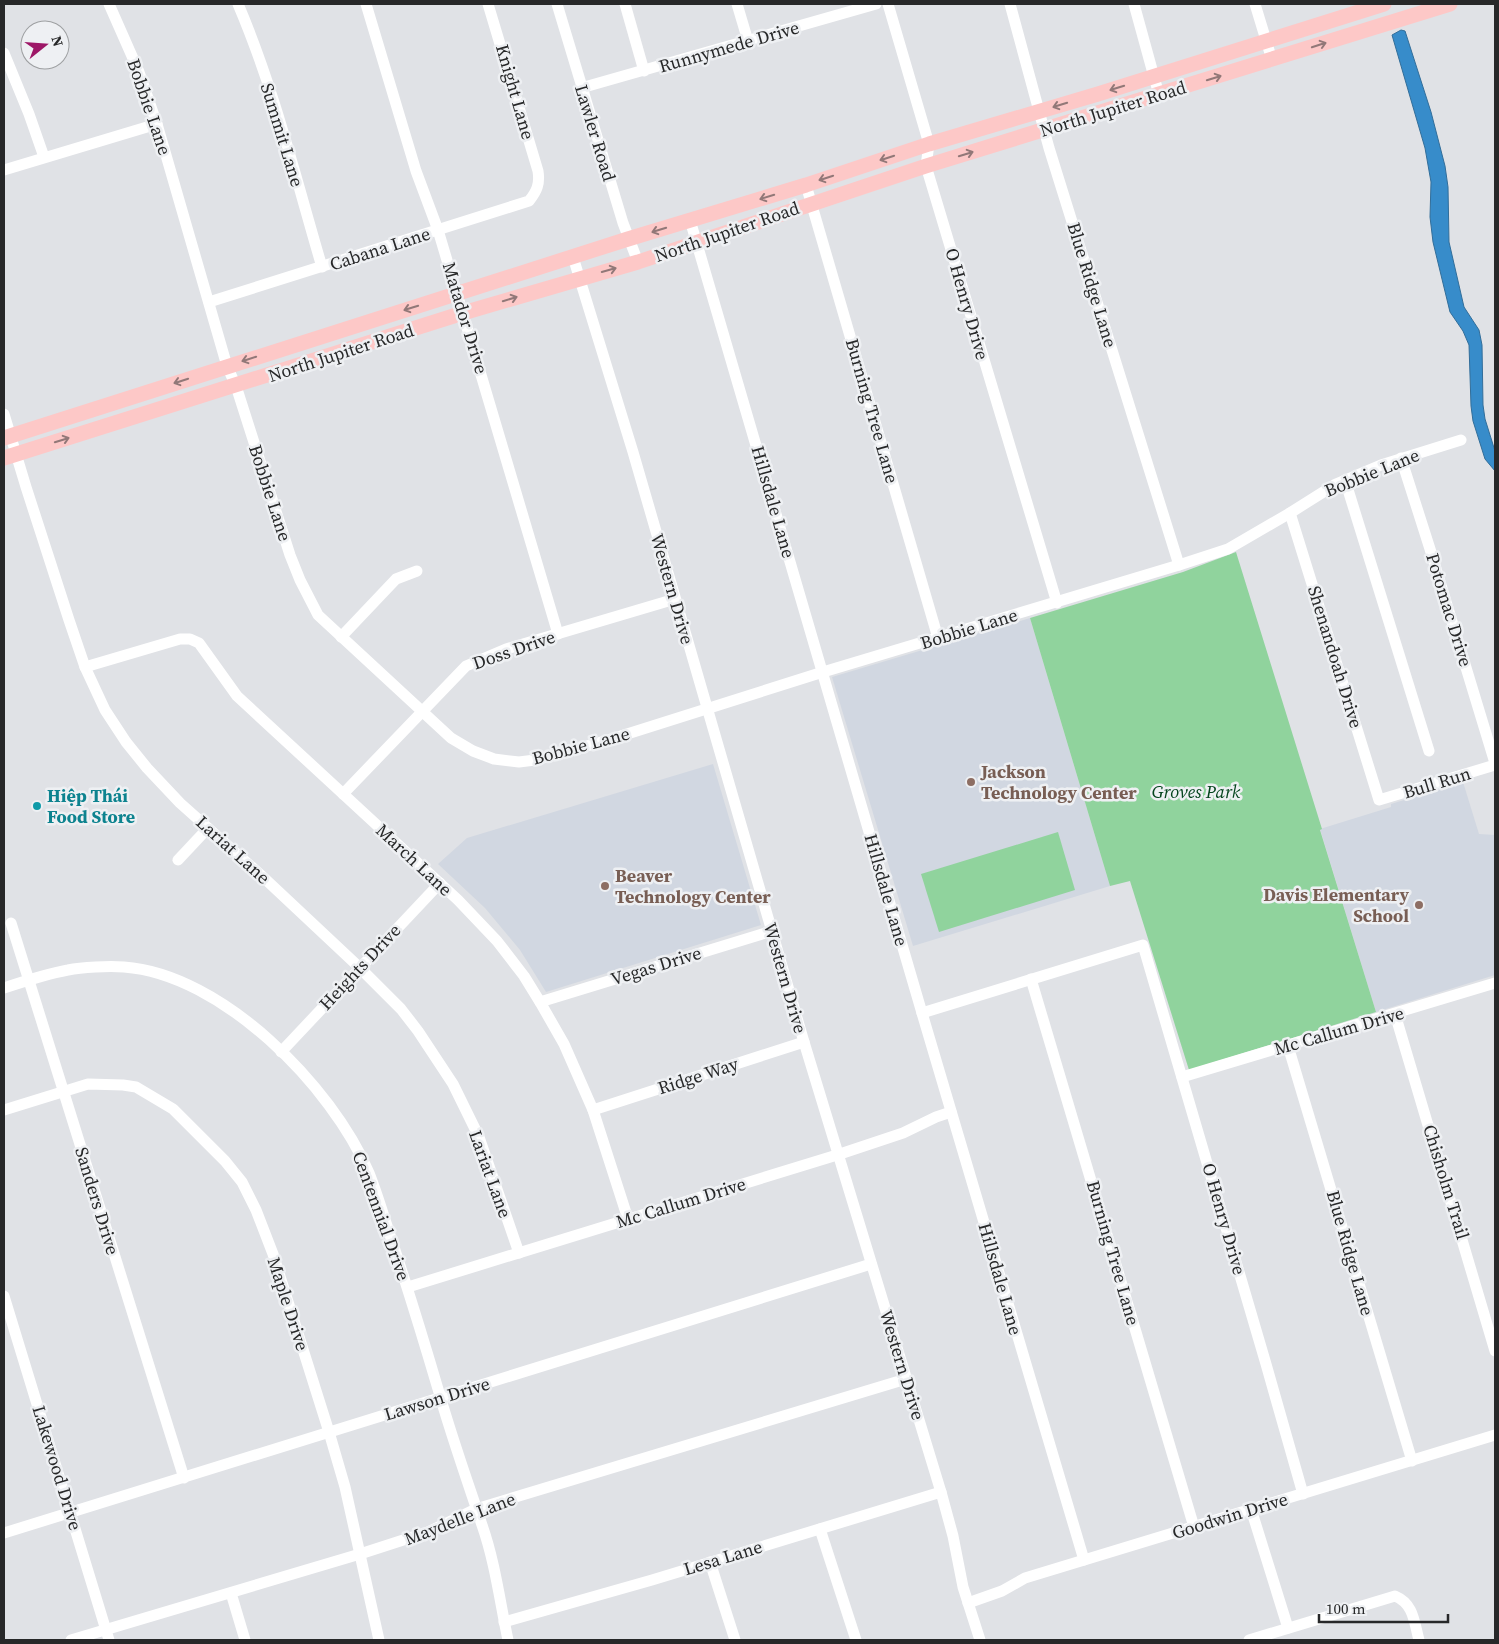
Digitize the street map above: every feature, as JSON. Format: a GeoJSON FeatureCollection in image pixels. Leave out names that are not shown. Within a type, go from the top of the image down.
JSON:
{"type":"FeatureCollection","features":[{"type":"Feature","properties":{"kind":"main road","name":"North Jupiter Road"},"geometry":{"type":"LineString","coordinates":[[7,437],[628,239],[806,185],[929,144],[1384,4]]}},
{"type":"Feature","properties":{"kind":"main road","name":"North Jupiter Road"},"geometry":{"type":"LineString","coordinates":[[10,456],[463,314],[638,262],[926,166],[1160,95],[1447,4]]}},
{"type":"Feature","properties":{"kind":"street","name":"Bobbie Lane"},"geometry":{"type":"LineString","coordinates":[[109,4],[139,72],[227,366],[236,386],[290,555],[300,580],[318,615],[341,637],[451,738],[473,752],[494,760],[519,762],[534,760],[605,741],[823,672],[1180,566],[1228,549],[1336,484],[1401,458],[1462,440]]}},
{"type":"Feature","properties":{"kind":"street","name":"Summit Lane"},"geometry":{"type":"LineString","coordinates":[[238,4],[266,78],[322,267]]}},
{"type":"Feature","properties":{"kind":"street","name":"Matador Drive"},"geometry":{"type":"LineString","coordinates":[[366,4],[416,171],[438,230],[458,293],[558,634]]}},
{"type":"Feature","properties":{"kind":"street","name":"Knight Lane"},"geometry":{"type":"LineString","coordinates":[[488,4],[538,171],[539,182]]}},
{"type":"Feature","properties":{"kind":"street","name":"Lawler Road"},"geometry":{"type":"LineString","coordinates":[[557,4],[628,239],[638,262]]}},
{"type":"Feature","properties":{"kind":"street"},"geometry":{"type":"LineString","coordinates":[[625,4],[644,71]]}},
{"type":"Feature","properties":{"kind":"street"},"geometry":{"type":"LineString","coordinates":[[737,4],[748,41]]}},
{"type":"Feature","properties":{"kind":"street","name":"Runnymede Drive"},"geometry":{"type":"LineString","coordinates":[[582,88],[748,41],[851,7],[876,4]]}},
{"type":"Feature","properties":{"kind":"street","name":"O Henry Drive"},"geometry":{"type":"LineString","coordinates":[[888,4],[929,144],[926,166],[1057,603]]}},
{"type":"Feature","properties":{"kind":"street","name":"Blue Ridge Lane"},"geometry":{"type":"LineString","coordinates":[[1010,4],[1044,130],[1180,566]]}},
{"type":"Feature","properties":{"kind":"street"},"geometry":{"type":"LineString","coordinates":[[1134,4],[1160,95]]}},
{"type":"Feature","properties":{"kind":"street"},"geometry":{"type":"LineString","coordinates":[[1255,4],[1272,60]]}},
{"type":"Feature","properties":{"kind":"street"},"geometry":{"type":"LineString","coordinates":[[4,53],[44,157]]}},
{"type":"Feature","properties":{"kind":"street"},"geometry":{"type":"LineString","coordinates":[[4,170],[156,124]]}},
{"type":"Feature","properties":{"kind":"street","name":"Cabana Lane"},"geometry":{"type":"LineString","coordinates":[[209,302],[529,201],[536,192],[539,182]]}},
{"type":"Feature","properties":{"kind":"street","name":"Burning Tree Lane"},"geometry":{"type":"LineString","coordinates":[[806,185],[938,638]]}},
{"type":"Feature","properties":{"kind":"street","name":"Hillsdale Lane"},"geometry":{"type":"LineString","coordinates":[[690,220],[1084,1560]]}},
{"type":"Feature","properties":{"kind":"street","name":"Western Drive"},"geometry":{"type":"LineString","coordinates":[[573,257],[633,452],[837,1155],[941,1492],[953,1536],[963,1587],[980,1640]]}},
{"type":"Feature","properties":{"kind":"street","name":"Lariat Lane"},"geometry":{"type":"LineString","coordinates":[[4,414],[10,456],[39,529],[85,668],[105,710],[126,742],[147,768],[180,803],[360,968],[401,1009],[418,1031],[453,1084],[479,1137],[519,1253]]}},
{"type":"Feature","properties":{"kind":"street","name":"Potomac Drive"},"geometry":{"type":"LineString","coordinates":[[1401,458],[1495,764]]}},
{"type":"Feature","properties":{"kind":"street"},"geometry":{"type":"LineString","coordinates":[[1345,480],[1429,751]]}},
{"type":"Feature","properties":{"kind":"street","name":"Shenandoah Drive"},"geometry":{"type":"LineString","coordinates":[[1290,513],[1379,800]]}},
{"type":"Feature","properties":{"kind":"street"},"geometry":{"type":"LineString","coordinates":[[341,637],[396,578],[418,571]]}},
{"type":"Feature","properties":{"kind":"street","name":"Doss Drive"},"geometry":{"type":"LineString","coordinates":[[342,794],[466,666],[506,649],[675,598]]}},
{"type":"Feature","properties":{"kind":"street","name":"March Lane"},"geometry":{"type":"LineString","coordinates":[[85,668],[180,639],[190,639],[199,643],[237,696],[440,883],[497,941],[524,976],[564,1044],[593,1110],[628,1218]]}},
{"type":"Feature","properties":{"kind":"street","name":"Bull Run"},"geometry":{"type":"LineString","coordinates":[[1379,800],[1495,764]]}},
{"type":"Feature","properties":{"kind":"street"},"geometry":{"type":"LineString","coordinates":[[178,860],[208,828]]}},
{"type":"Feature","properties":{"kind":"street","name":"Heights Drive"},"geometry":{"type":"LineString","coordinates":[[281,1052],[440,883]]}},
{"type":"Feature","properties":{"kind":"street","name":"Sanders Drive"},"geometry":{"type":"LineString","coordinates":[[11,923],[184,1478]]}},
{"type":"Feature","properties":{"kind":"street","name":"Vegas Drive"},"geometry":{"type":"LineString","coordinates":[[540,1002],[772,931]]}},
{"type":"Feature","properties":{"kind":"street","name":"O Henry Drive"},"geometry":{"type":"LineString","coordinates":[[1031,979],[1143,944],[1303,1494]]}},
{"type":"Feature","properties":{"kind":"street","name":"Centennial Drive"},"geometry":{"type":"LineString","coordinates":[[4,988],[69,969],[124,967],[154,972],[186,983],[208,994],[240,1016],[281,1052],[315,1086],[336,1113],[368,1172],[408,1287],[440,1398],[482,1525],[508,1640]]}},
{"type":"Feature","properties":{"kind":"street"},"geometry":{"type":"LineString","coordinates":[[922,1013],[1031,979]]}},
{"type":"Feature","properties":{"kind":"street","name":"Burning Tree Lane"},"geometry":{"type":"LineString","coordinates":[[1031,979],[1194,1527]]}},
{"type":"Feature","properties":{"kind":"street","name":"Mc Callum Drive"},"geometry":{"type":"LineString","coordinates":[[1182,1077],[1495,984]]}},
{"type":"Feature","properties":{"kind":"street","name":"Chisholm Trail"},"geometry":{"type":"LineString","coordinates":[[1396,1014],[1495,1351]]}},
{"type":"Feature","properties":{"kind":"street","name":"Ridge Way"},"geometry":{"type":"LineString","coordinates":[[593,1110],[804,1042]]}},
{"type":"Feature","properties":{"kind":"street","name":"Blue Ridge Lane"},"geometry":{"type":"LineString","coordinates":[[1288,1046],[1412,1461]]}},
{"type":"Feature","properties":{"kind":"street","name":"Maple Drive"},"geometry":{"type":"LineString","coordinates":[[4,1110],[88,1084],[136,1087],[173,1110],[225,1161],[242,1182],[256,1210],[273,1254],[329,1432],[345,1487],[379,1640]]}},
{"type":"Feature","properties":{"kind":"street","name":"Mc Callum Drive"},"geometry":{"type":"LineString","coordinates":[[408,1287],[837,1155],[903,1133],[951,1112]]}},
{"type":"Feature","properties":{"kind":"street","name":"Lawson Drive"},"geometry":{"type":"LineString","coordinates":[[4,1533],[871,1264]]}},
{"type":"Feature","properties":{"kind":"street","name":"Lakewood Drive"},"geometry":{"type":"LineString","coordinates":[[4,1296],[107,1635]]}},
{"type":"Feature","properties":{"kind":"street","name":"Maydelle Lane"},"geometry":{"type":"LineString","coordinates":[[70,1640],[107,1635],[231,1593],[428,1532],[476,1509],[906,1379]]}},
{"type":"Feature","properties":{"kind":"street","name":"Goodwin Drive"},"geometry":{"type":"LineString","coordinates":[[968,1603],[1002,1591],[1025,1578],[1495,1435]]}},
{"type":"Feature","properties":{"kind":"street","name":"Lesa Lane"},"geometry":{"type":"LineString","coordinates":[[504,1622],[941,1492]]}},
{"type":"Feature","properties":{"kind":"street"},"geometry":{"type":"LineString","coordinates":[[1252,1509],[1288,1628]]}},
{"type":"Feature","properties":{"kind":"street"},"geometry":{"type":"LineString","coordinates":[[820,1529],[856,1640]]}},
{"type":"Feature","properties":{"kind":"street"},"geometry":{"type":"LineString","coordinates":[[710,1562],[735,1640]]}},
{"type":"Feature","properties":{"kind":"street"},"geometry":{"type":"LineString","coordinates":[[231,1593],[245,1640]]}},
{"type":"Feature","properties":{"kind":"street"},"geometry":{"type":"LineString","coordinates":[[1249,1640],[1394,1596],[1404,1600],[1410,1608],[1420,1640]]}},
{"type":"Feature","properties":{"kind":"shaded area","name":"Jackson Technology Center"},"geometry":{"type":"Polygon","coordinates":[[[1030,618],[1110,886],[913,946],[832,677],[1030,618]]]}},
{"type":"Feature","properties":{"kind":"shaded area","name":"Beaver Technology Center"},"geometry":{"type":"Polygon","coordinates":[[[713,764],[761,925],[546,992],[520,950],[485,908],[438,864],[467,838],[713,764]]]}},
{"type":"Feature","properties":{"kind":"shaded area","name":"Davis Elementary School"},"geometry":{"type":"Polygon","coordinates":[[[1463,782],[1479,834],[1495,835],[1495,975],[1376,1012],[1320,829],[1391,807],[1391,804],[1463,782]]]}},
{"type":"Feature","properties":{"kind":"green space","name":"Groves Park"},"geometry":{"type":"Polygon","coordinates":[[[1236,552],[1322,829],[1320,830],[1376,1012],[1189,1070],[1130,881],[1110,886],[1030,618],[1183,572],[1236,552]]]}},
{"type":"Feature","properties":{"kind":"green space"},"geometry":{"type":"Polygon","coordinates":[[[1058,832],[1075,890],[939,932],[921,874],[1058,832]]]}},
{"type":"Feature","properties":{"kind":"water"},"geometry":{"type":"Polygon","coordinates":[[[1401,30],[1405,31],[1431,112],[1445,166],[1448,187],[1449,242],[1464,307],[1479,330],[1482,345],[1483,405],[1485,419],[1495,451],[1495,471],[1485,459],[1473,421],[1469,345],[1463,331],[1450,312],[1433,242],[1430,217],[1431,182],[1425,148],[1392,35],[1401,30]]]}},
{"type":"Feature","properties":{"kind":"place","name":"Jackson Technology Center"},"geometry":{"type":"Point","coordinates":[971,782]}},
{"type":"Feature","properties":{"kind":"place","name":"Hiệp Thái Food Store"},"geometry":{"type":"Point","coordinates":[37,806]}},
{"type":"Feature","properties":{"kind":"place","name":"Beaver Technology Center"},"geometry":{"type":"Point","coordinates":[605,886]}},
{"type":"Feature","properties":{"kind":"place","name":"Davis Elementary School"},"geometry":{"type":"Point","coordinates":[1419,905]}}]}
